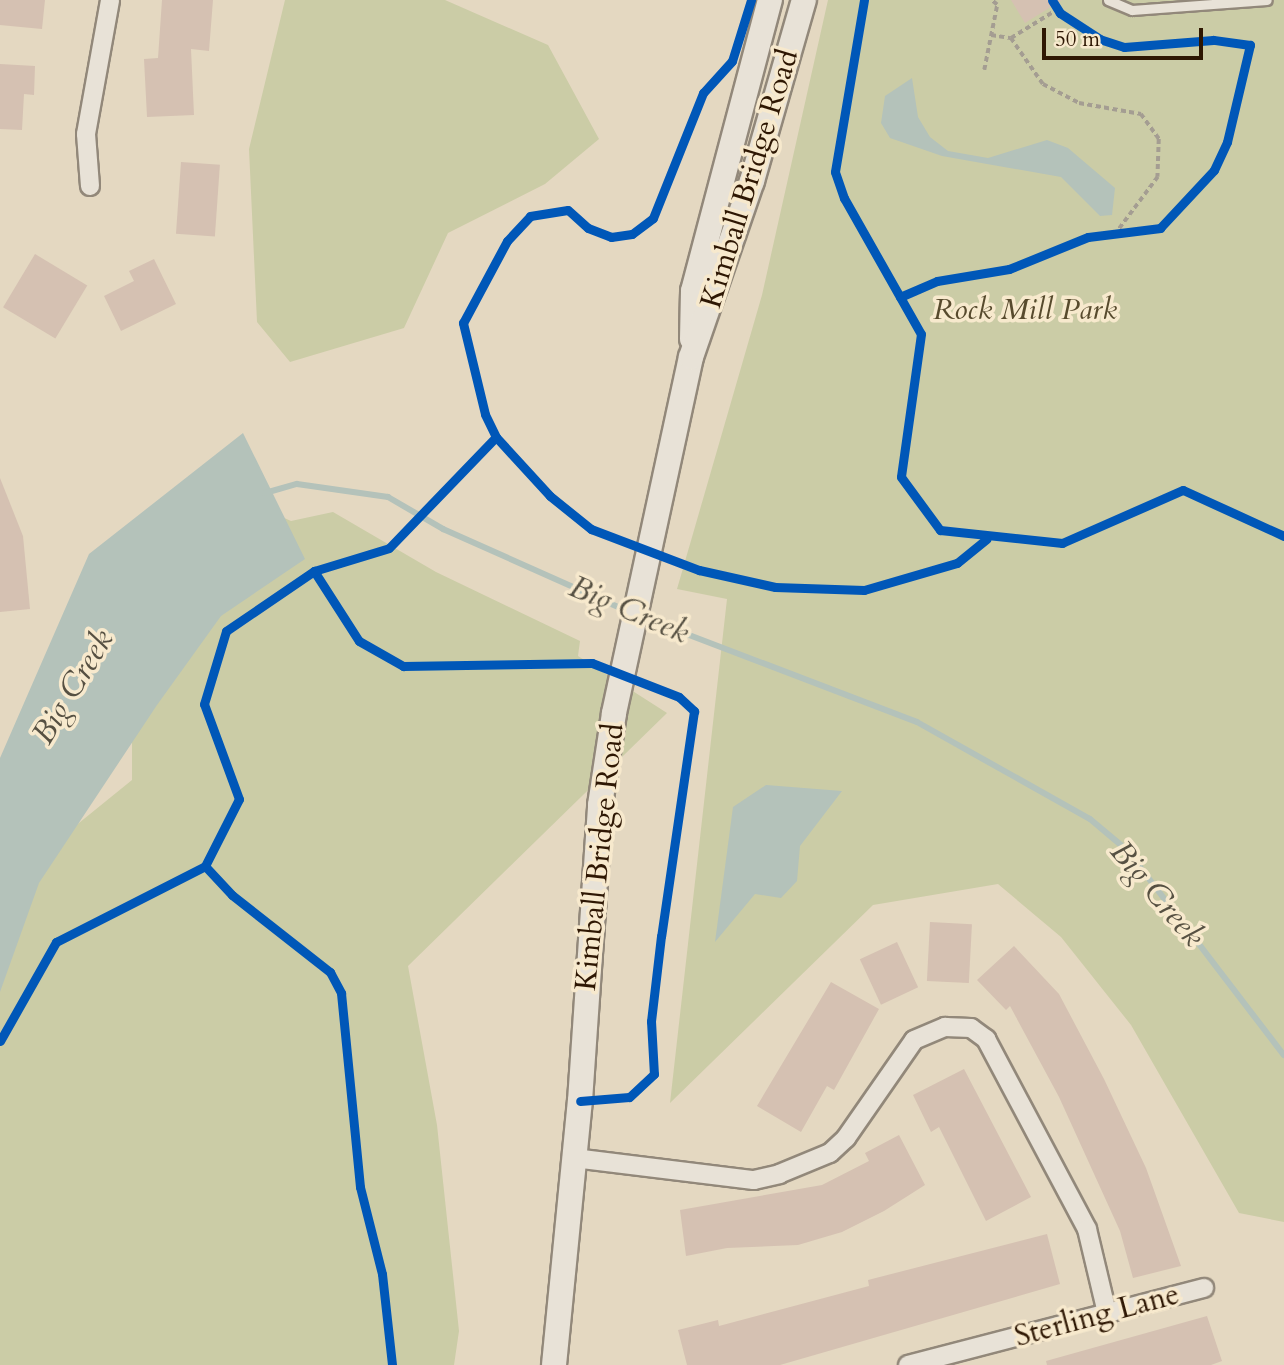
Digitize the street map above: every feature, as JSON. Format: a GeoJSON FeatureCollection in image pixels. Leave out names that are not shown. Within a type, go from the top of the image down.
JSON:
{"type":"FeatureCollection","features":[{"type":"Feature","properties":{"kind":"street"},"geometry":{"type":"LineString","coordinates":[[90,186],[86,134],[110,0]]}},
{"type":"Feature","properties":{"kind":"street","name":"Kimball Bridge Road"},"geometry":{"type":"LineString","coordinates":[[691,356],[693,291],[770,0]]}},
{"type":"Feature","properties":{"kind":"street","name":"Kimball Bridge Road"},"geometry":{"type":"LineString","coordinates":[[554,1365],[574,1158],[588,937],[614,713],[655,509],[691,356],[752,181],[804,0]]}},
{"type":"Feature","properties":{"kind":"street"},"geometry":{"type":"LineString","coordinates":[[574,1158],[754,1180],[779,1174],[830,1153],[846,1138],[914,1040],[945,1027],[971,1028],[986,1039],[1087,1229],[1107,1313]]}},
{"type":"Feature","properties":{"kind":"street","name":"Sterling Lane"},"geometry":{"type":"LineString","coordinates":[[908,1365],[1204,1288]]}},
{"type":"Feature","properties":{"kind":"lane"},"geometry":{"type":"LineString","coordinates":[[1108,0],[1132,10],[1267,0]]}},
{"type":"Feature","properties":{"kind":"path"},"geometry":{"type":"LineString","coordinates":[[984,70],[997,5],[991,0]]}},
{"type":"Feature","properties":{"kind":"path"},"geometry":{"type":"LineString","coordinates":[[991,35],[1011,38],[1055,4],[1070,19]]}},
{"type":"Feature","properties":{"kind":"path"},"geometry":{"type":"LineString","coordinates":[[1011,38],[1025,65],[1053,91],[1079,103],[1126,108],[1153,128],[1162,158],[1158,177],[1112,233]]}},
{"type":"Feature","properties":{"kind":"path"},"geometry":{"type":"LineString","coordinates":[[1112,233],[1138,229]]}},
{"type":"Feature","properties":{"kind":"green space"},"geometry":{"type":"Polygon","coordinates":[[[285,0],[445,0],[548,45],[599,139],[545,184],[448,233],[404,328],[290,362],[257,322],[249,149],[285,0]]]}},
{"type":"Feature","properties":{"kind":"green space","name":"Rock Mill Park"},"geometry":{"type":"Polygon","coordinates":[[[828,0],[1284,0],[1284,1222],[1239,1213],[1131,1025],[1061,937],[998,884],[873,905],[670,1103],[727,599],[677,589],[762,295],[828,0]]]}},
{"type":"Feature","properties":{"kind":"green space"},"geometry":{"type":"Polygon","coordinates":[[[264,509],[291,521],[333,512],[436,572],[580,641],[578,656],[667,713],[408,966],[437,1125],[459,1331],[454,1365],[0,1365],[0,887],[132,780],[132,657],[264,509]]]}},
{"type":"Feature","properties":{"kind":"water"},"geometry":{"type":"Polygon","coordinates":[[[912,78],[918,117],[930,137],[948,151],[988,158],[1047,140],[1068,148],[1115,188],[1112,215],[1100,216],[1061,177],[942,156],[890,138],[881,123],[885,96],[912,78]]]}},
{"type":"Feature","properties":{"kind":"water"},"geometry":{"type":"Polygon","coordinates":[[[243,433],[305,559],[221,616],[157,705],[39,883],[0,992],[0,758],[89,554],[243,433]]]}},
{"type":"Feature","properties":{"kind":"water"},"geometry":{"type":"Polygon","coordinates":[[[766,785],[842,791],[800,846],[797,881],[781,898],[755,894],[715,942],[733,807],[766,785]]]}},
{"type":"Feature","properties":{"kind":"building"},"geometry":{"type":"Polygon","coordinates":[[[0,0],[45,0],[42,29],[0,25],[0,0]]]}},
{"type":"Feature","properties":{"kind":"building"},"geometry":{"type":"Polygon","coordinates":[[[162,0],[213,0],[209,51],[191,49],[194,115],[147,117],[144,59],[158,58],[162,0]]]}},
{"type":"Feature","properties":{"kind":"building"},"geometry":{"type":"Polygon","coordinates":[[[1011,0],[1062,0],[1025,23],[1011,0]]]}},
{"type":"Feature","properties":{"kind":"building"},"geometry":{"type":"Polygon","coordinates":[[[0,64],[35,66],[34,95],[24,94],[22,130],[0,129],[0,64]]]}},
{"type":"Feature","properties":{"kind":"building"},"geometry":{"type":"Polygon","coordinates":[[[181,162],[220,165],[215,237],[176,234],[181,162]]]}},
{"type":"Feature","properties":{"kind":"building"},"geometry":{"type":"Polygon","coordinates":[[[35,254],[87,285],[55,339],[3,307],[35,254]]]}},
{"type":"Feature","properties":{"kind":"building"},"geometry":{"type":"Polygon","coordinates":[[[154,259],[176,304],[121,331],[104,296],[134,281],[129,271],[154,259]]]}},
{"type":"Feature","properties":{"kind":"building"},"geometry":{"type":"Polygon","coordinates":[[[0,478],[23,536],[30,609],[0,612],[0,478]]]}},
{"type":"Feature","properties":{"kind":"building"},"geometry":{"type":"Polygon","coordinates":[[[930,922],[972,924],[969,983],[927,981],[930,922]]]}},
{"type":"Feature","properties":{"kind":"building"},"geometry":{"type":"Polygon","coordinates":[[[897,942],[918,987],[881,1005],[860,959],[897,942]]]}},
{"type":"Feature","properties":{"kind":"building"},"geometry":{"type":"Polygon","coordinates":[[[1014,946],[1059,994],[1104,1079],[1146,1168],[1181,1266],[1133,1278],[1120,1231],[1059,1097],[1010,1006],[1006,1010],[977,980],[1014,946]]]}},
{"type":"Feature","properties":{"kind":"building"},"geometry":{"type":"Polygon","coordinates":[[[831,982],[879,1009],[834,1090],[827,1086],[801,1132],[757,1106],[831,982]]]}},
{"type":"Feature","properties":{"kind":"building"},"geometry":{"type":"Polygon","coordinates":[[[964,1069],[1031,1197],[986,1221],[939,1127],[931,1132],[913,1095],[964,1069]]]}},
{"type":"Feature","properties":{"kind":"building"},"geometry":{"type":"Polygon","coordinates":[[[899,1135],[925,1185],[884,1211],[842,1232],[798,1245],[727,1248],[686,1256],[680,1210],[822,1185],[869,1161],[865,1153],[899,1135]]]}},
{"type":"Feature","properties":{"kind":"building"},"geometry":{"type":"Polygon","coordinates":[[[1047,1234],[1060,1284],[780,1365],[687,1365],[678,1330],[718,1320],[719,1326],[869,1286],[868,1280],[1047,1234]]]}},
{"type":"Feature","properties":{"kind":"building"},"geometry":{"type":"Polygon","coordinates":[[[1207,1316],[1222,1361],[1211,1365],[1047,1365],[1046,1361],[1207,1316]]]}},
{"type":"Feature","properties":{"kind":"waterway","name":"Big Creek"},"geometry":{"type":"LineString","coordinates":[[265,493],[297,484],[388,497],[443,529],[632,613]]}},
{"type":"Feature","properties":{"kind":"waterway","name":"Big Creek"},"geometry":{"type":"LineString","coordinates":[[642,617],[917,722],[1090,819],[1127,850],[1284,1055]]}},
{"type":"Feature","properties":{"kind":"cycle path"},"geometry":{"type":"LineString","coordinates":[[0,1041],[56,942],[205,866],[239,799],[204,704],[226,631],[314,571],[389,548],[496,437],[485,414],[463,323],[507,241],[530,216],[568,210],[588,228],[611,237],[632,234],[653,218],[703,93],[732,61],[751,0]]}},
{"type":"Feature","properties":{"kind":"cycle path"},"geometry":{"type":"LineString","coordinates":[[864,0],[835,172],[844,198],[921,334],[901,477],[940,530],[1062,543],[1183,490],[1284,536]]}},
{"type":"Feature","properties":{"kind":"cycle path"},"geometry":{"type":"LineString","coordinates":[[900,297],[937,281],[1009,269],[1088,237],[1160,228],[1214,170],[1227,142],[1250,45],[1213,40],[1124,47],[1100,39],[1060,13],[1052,0]]}},
{"type":"Feature","properties":{"kind":"cycle path"},"geometry":{"type":"LineString","coordinates":[[496,437],[550,496],[591,529],[699,570],[775,587],[864,590],[957,563],[987,539]]}},
{"type":"Feature","properties":{"kind":"cycle path"},"geometry":{"type":"LineString","coordinates":[[314,571],[359,641],[403,666],[592,663],[679,697],[694,711],[651,1021],[654,1074],[629,1097],[580,1101]]}},
{"type":"Feature","properties":{"kind":"cycle path"},"geometry":{"type":"LineString","coordinates":[[205,866],[232,895],[330,972],[341,993],[360,1187],[382,1274],[392,1365]]}}]}
